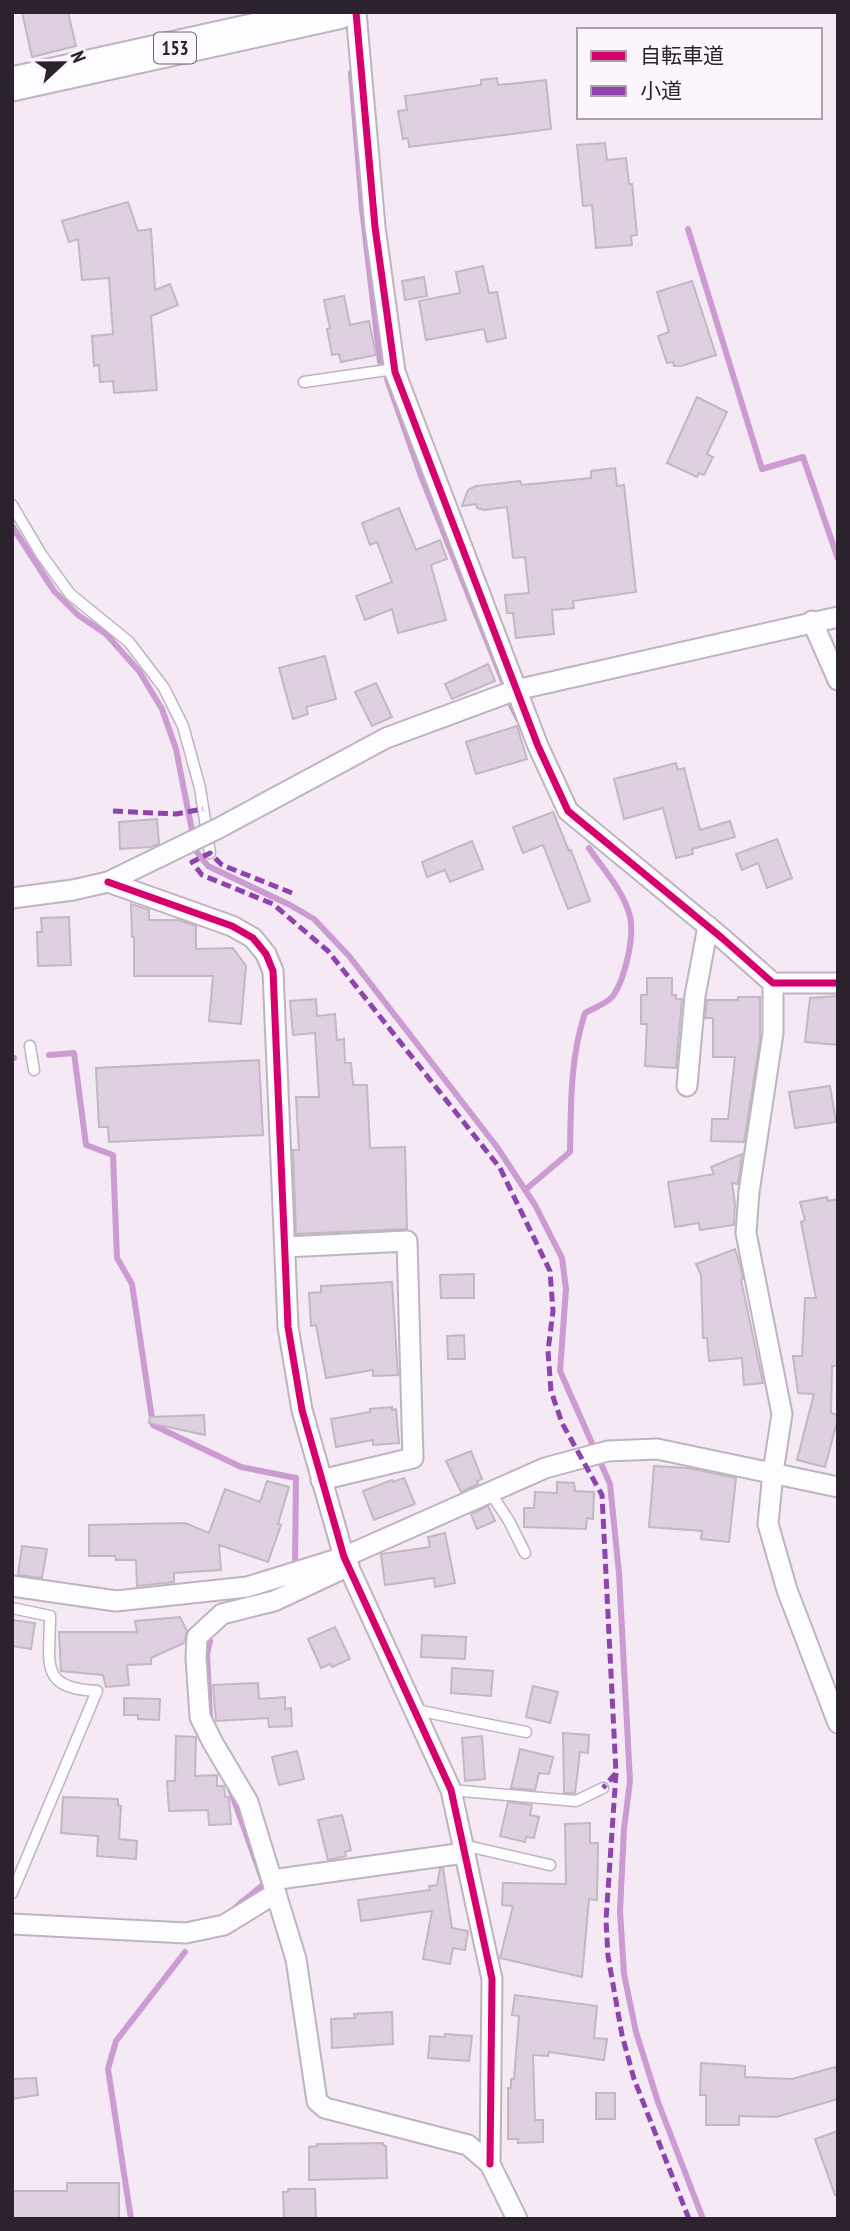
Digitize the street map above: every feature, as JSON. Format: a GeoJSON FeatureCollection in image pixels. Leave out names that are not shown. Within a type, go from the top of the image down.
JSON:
{"type":"FeatureCollection","features":[{"type":"Feature","properties":{"kind":"highway","name":"153"},"geometry":{"type":"LineString","coordinates":[[12,83],[338,12]]}},
{"type":"Feature","properties":{"kind":"street"},"geometry":{"type":"LineString","coordinates":[[356,12],[375,227],[394,369],[538,746],[568,811],[773,983],[838,983]]}},
{"type":"Feature","properties":{"kind":"street"},"geometry":{"type":"LineString","coordinates":[[12,898],[73,890],[108,882],[219,828],[386,738],[516,690],[838,617]]}},
{"type":"Feature","properties":{"kind":"street"},"geometry":{"type":"LineString","coordinates":[[813,621],[838,680]]}},
{"type":"Feature","properties":{"kind":"street"},"geometry":{"type":"LineString","coordinates":[[108,882],[232,926],[253,938],[267,954],[273,971],[288,1327],[302,1410],[346,1562],[452,1790],[492,1979],[491,2164],[517,2219]]}},
{"type":"Feature","properties":{"kind":"street"},"geometry":{"type":"LineString","coordinates":[[687,1086],[695,996],[708,926]]}},
{"type":"Feature","properties":{"kind":"street"},"geometry":{"type":"LineString","coordinates":[[773,983],[773,1033],[746,1233],[782,1414],[768,1524],[787,1590],[838,1723]]}},
{"type":"Feature","properties":{"kind":"street"},"geometry":{"type":"LineString","coordinates":[[285,1247],[407,1241],[413,1458],[321,1480]]}},
{"type":"Feature","properties":{"kind":"street"},"geometry":{"type":"LineString","coordinates":[[491,2164],[468,2146],[325,2108],[317,2101],[296,1959],[248,1802],[200,1717],[197,1637],[222,1614],[274,1601],[346,1562],[490,1492],[545,1468],[608,1451],[657,1449],[838,1487]]}},
{"type":"Feature","properties":{"kind":"street"},"geometry":{"type":"LineString","coordinates":[[12,1586],[116,1601],[247,1587],[346,1562]]}},
{"type":"Feature","properties":{"kind":"street"},"geometry":{"type":"LineString","coordinates":[[12,1924],[186,1933],[224,1925],[274,1887],[463,1849]]}},
{"type":"Feature","properties":{"kind":"lane"},"geometry":{"type":"LineString","coordinates":[[304,382],[394,369]]}},
{"type":"Feature","properties":{"kind":"lane"},"geometry":{"type":"LineString","coordinates":[[12,505],[41,554],[70,594],[129,642],[164,688],[183,726],[200,788],[210,853]]}},
{"type":"Feature","properties":{"kind":"lane"},"geometry":{"type":"LineString","coordinates":[[30,1046],[34,1070]]}},
{"type":"Feature","properties":{"kind":"lane"},"geometry":{"type":"LineString","coordinates":[[490,1492],[525,1553]]}},
{"type":"Feature","properties":{"kind":"lane"},"geometry":{"type":"LineString","coordinates":[[12,1608],[50,1616],[50,1667],[54,1677],[64,1686],[97,1691],[12,1893]]}},
{"type":"Feature","properties":{"kind":"lane"},"geometry":{"type":"LineString","coordinates":[[416,1710],[526,1732]]}},
{"type":"Feature","properties":{"kind":"lane"},"geometry":{"type":"LineString","coordinates":[[452,1790],[576,1801],[603,1788]]}},
{"type":"Feature","properties":{"kind":"lane"},"geometry":{"type":"LineString","coordinates":[[463,1849],[550,1865]]}},
{"type":"Feature","properties":{"kind":"building"},"geometry":{"type":"Polygon","coordinates":[[[22,12],[68,12],[76,46],[32,57],[22,12]]]}},
{"type":"Feature","properties":{"kind":"building"},"geometry":{"type":"Polygon","coordinates":[[[497,78],[498,85],[546,80],[551,129],[409,147],[408,138],[403,139],[398,111],[407,110],[405,96],[481,85],[481,80],[497,78]]]}},
{"type":"Feature","properties":{"kind":"building"},"geometry":{"type":"Polygon","coordinates":[[[605,143],[607,160],[626,158],[629,184],[632,184],[637,235],[631,236],[632,245],[596,248],[592,205],[583,206],[577,145],[605,143]]]}},
{"type":"Feature","properties":{"kind":"building"},"geometry":{"type":"Polygon","coordinates":[[[128,202],[138,231],[151,229],[155,290],[170,284],[178,305],[151,316],[157,390],[114,393],[113,381],[100,382],[99,365],[94,366],[92,336],[113,334],[109,278],[82,280],[78,239],[69,242],[62,221],[128,202]]]}},
{"type":"Feature","properties":{"kind":"building"},"geometry":{"type":"Polygon","coordinates":[[[483,266],[489,293],[497,292],[506,338],[487,342],[484,329],[426,340],[419,301],[460,293],[456,272],[483,266]]]}},
{"type":"Feature","properties":{"kind":"building"},"geometry":{"type":"Polygon","coordinates":[[[424,277],[427,296],[405,300],[402,281],[424,277]]]}},
{"type":"Feature","properties":{"kind":"building"},"geometry":{"type":"Polygon","coordinates":[[[692,281],[716,355],[674,366],[673,362],[667,363],[658,336],[669,332],[657,292],[692,281]]]}},
{"type":"Feature","properties":{"kind":"building"},"geometry":{"type":"Polygon","coordinates":[[[344,296],[350,325],[369,321],[376,355],[341,362],[339,354],[332,355],[324,300],[344,296]]]}},
{"type":"Feature","properties":{"kind":"building"},"geometry":{"type":"Polygon","coordinates":[[[697,397],[727,412],[707,454],[713,457],[704,475],[699,473],[697,477],[667,463],[697,397]]]}},
{"type":"Feature","properties":{"kind":"building"},"geometry":{"type":"Polygon","coordinates":[[[615,468],[617,486],[624,485],[636,592],[573,601],[574,608],[552,610],[554,634],[516,638],[513,613],[507,613],[505,595],[529,593],[525,557],[513,558],[507,507],[484,510],[477,508],[476,504],[462,506],[468,490],[476,486],[520,481],[522,485],[591,478],[591,471],[615,468]]]}},
{"type":"Feature","properties":{"kind":"building"},"geometry":{"type":"Polygon","coordinates":[[[399,508],[416,550],[440,540],[447,559],[431,565],[446,620],[398,633],[392,609],[365,620],[356,596],[392,582],[377,542],[370,545],[362,523],[399,508]]]}},
{"type":"Feature","properties":{"kind":"building"},"geometry":{"type":"Polygon","coordinates":[[[325,656],[336,699],[306,707],[308,714],[293,719],[279,668],[325,656]]]}},
{"type":"Feature","properties":{"kind":"building"},"geometry":{"type":"Polygon","coordinates":[[[488,664],[495,681],[452,699],[445,684],[488,664]]]}},
{"type":"Feature","properties":{"kind":"building"},"geometry":{"type":"Polygon","coordinates":[[[376,683],[392,717],[372,726],[355,692],[376,683]]]}},
{"type":"Feature","properties":{"kind":"building"},"geometry":{"type":"Polygon","coordinates":[[[517,726],[527,759],[476,774],[466,742],[517,726]]]}},
{"type":"Feature","properties":{"kind":"building"},"geometry":{"type":"Polygon","coordinates":[[[676,763],[678,770],[684,768],[700,830],[730,821],[735,837],[692,849],[693,854],[676,858],[663,808],[624,819],[614,779],[676,763]]]}},
{"type":"Feature","properties":{"kind":"building"},"geometry":{"type":"Polygon","coordinates":[[[553,812],[590,901],[568,909],[543,845],[523,853],[513,827],[553,812]]]}},
{"type":"Feature","properties":{"kind":"building"},"geometry":{"type":"Polygon","coordinates":[[[157,819],[159,844],[120,849],[119,822],[157,819]]]}},
{"type":"Feature","properties":{"kind":"building"},"geometry":{"type":"Polygon","coordinates":[[[777,839],[792,878],[767,888],[758,863],[742,870],[736,854],[777,839]]]}},
{"type":"Feature","properties":{"kind":"building"},"geometry":{"type":"Polygon","coordinates":[[[472,841],[483,869],[450,882],[445,870],[427,877],[422,862],[472,841]]]}},
{"type":"Feature","properties":{"kind":"building"},"geometry":{"type":"Polygon","coordinates":[[[131,904],[149,910],[149,920],[178,920],[196,926],[196,949],[233,948],[246,966],[241,1024],[209,1021],[213,976],[134,976],[131,904]]]}},
{"type":"Feature","properties":{"kind":"building"},"geometry":{"type":"Polygon","coordinates":[[[69,917],[71,965],[38,966],[37,932],[42,932],[41,918],[69,917]]]}},
{"type":"Feature","properties":{"kind":"building"},"geometry":{"type":"Polygon","coordinates":[[[647,978],[672,978],[672,995],[676,995],[676,999],[682,999],[676,1068],[645,1066],[647,1024],[641,1024],[641,995],[647,995],[647,978]]]}},
{"type":"Feature","properties":{"kind":"building"},"geometry":{"type":"Polygon","coordinates":[[[838,996],[838,1045],[805,1042],[810,998],[838,996]]]}},
{"type":"Feature","properties":{"kind":"building"},"geometry":{"type":"Polygon","coordinates":[[[738,997],[760,997],[760,1040],[744,1142],[711,1141],[712,1119],[728,1119],[735,1057],[713,1057],[713,1018],[705,1018],[707,1000],[738,1000],[738,997]]]}},
{"type":"Feature","properties":{"kind":"building"},"geometry":{"type":"Polygon","coordinates":[[[316,999],[317,1016],[335,1014],[337,1040],[344,1039],[345,1063],[351,1063],[353,1085],[367,1085],[370,1148],[405,1147],[407,1229],[296,1234],[293,1150],[299,1150],[296,1097],[319,1097],[315,1033],[293,1035],[290,1001],[316,999]]]}},
{"type":"Feature","properties":{"kind":"building"},"geometry":{"type":"Polygon","coordinates":[[[259,1060],[263,1135],[109,1142],[108,1127],[99,1127],[96,1068],[259,1060]]]}},
{"type":"Feature","properties":{"kind":"building"},"geometry":{"type":"Polygon","coordinates":[[[830,1086],[836,1122],[795,1128],[789,1092],[830,1086]]]}},
{"type":"Feature","properties":{"kind":"building"},"geometry":{"type":"Polygon","coordinates":[[[742,1154],[738,1184],[732,1183],[734,1225],[700,1230],[699,1223],[675,1227],[668,1182],[714,1174],[711,1167],[742,1154]]]}},
{"type":"Feature","properties":{"kind":"building"},"geometry":{"type":"Polygon","coordinates":[[[827,1197],[828,1201],[838,1199],[838,1366],[832,1366],[831,1413],[838,1415],[838,1418],[825,1467],[797,1460],[814,1394],[798,1393],[793,1356],[802,1356],[805,1298],[816,1298],[801,1222],[805,1220],[800,1202],[827,1197]]]}},
{"type":"Feature","properties":{"kind":"building"},"geometry":{"type":"Polygon","coordinates":[[[735,1249],[763,1383],[744,1385],[742,1358],[709,1361],[707,1338],[703,1338],[701,1275],[696,1264],[735,1249]]]}},
{"type":"Feature","properties":{"kind":"building"},"geometry":{"type":"Polygon","coordinates":[[[474,1274],[474,1298],[441,1298],[440,1275],[474,1274]]]}},
{"type":"Feature","properties":{"kind":"building"},"geometry":{"type":"Polygon","coordinates":[[[392,1282],[398,1375],[373,1376],[373,1370],[326,1378],[316,1325],[311,1326],[309,1293],[321,1292],[321,1286],[392,1282]]]}},
{"type":"Feature","properties":{"kind":"building"},"geometry":{"type":"Polygon","coordinates":[[[464,1335],[465,1359],[448,1359],[447,1336],[464,1335]]]}},
{"type":"Feature","properties":{"kind":"building"},"geometry":{"type":"Polygon","coordinates":[[[392,1407],[392,1410],[396,1409],[399,1443],[373,1445],[373,1440],[336,1447],[331,1419],[370,1412],[370,1409],[392,1407]]]}},
{"type":"Feature","properties":{"kind":"building"},"geometry":{"type":"Polygon","coordinates":[[[204,1415],[205,1435],[149,1423],[150,1417],[204,1415]]]}},
{"type":"Feature","properties":{"kind":"building"},"geometry":{"type":"Polygon","coordinates":[[[471,1451],[482,1479],[477,1481],[478,1484],[461,1492],[446,1461],[471,1451]]]}},
{"type":"Feature","properties":{"kind":"building"},"geometry":{"type":"Polygon","coordinates":[[[654,1466],[688,1468],[736,1478],[729,1542],[701,1539],[702,1531],[649,1527],[654,1466]]]}},
{"type":"Feature","properties":{"kind":"building"},"geometry":{"type":"Polygon","coordinates":[[[404,1478],[415,1504],[374,1520],[363,1491],[404,1478]]]}},
{"type":"Feature","properties":{"kind":"building"},"geometry":{"type":"Polygon","coordinates":[[[267,1481],[289,1487],[278,1524],[281,1525],[268,1562],[219,1545],[221,1570],[174,1573],[174,1582],[137,1586],[136,1560],[116,1560],[115,1556],[89,1556],[89,1525],[185,1523],[209,1533],[225,1489],[260,1502],[267,1481]]]}},
{"type":"Feature","properties":{"kind":"building"},"geometry":{"type":"Polygon","coordinates":[[[557,1482],[574,1483],[575,1491],[594,1492],[593,1519],[587,1518],[586,1529],[524,1527],[524,1508],[534,1508],[535,1492],[557,1493],[557,1482]]]}},
{"type":"Feature","properties":{"kind":"building"},"geometry":{"type":"Polygon","coordinates":[[[488,1506],[495,1521],[477,1529],[471,1514],[488,1506]]]}},
{"type":"Feature","properties":{"kind":"building"},"geometry":{"type":"Polygon","coordinates":[[[445,1533],[455,1583],[435,1587],[434,1578],[385,1585],[381,1554],[430,1547],[428,1537],[445,1533]]]}},
{"type":"Feature","properties":{"kind":"building"},"geometry":{"type":"Polygon","coordinates":[[[22,1546],[47,1549],[42,1578],[18,1575],[22,1546]]]}},
{"type":"Feature","properties":{"kind":"building"},"geometry":{"type":"Polygon","coordinates":[[[180,1617],[187,1631],[184,1643],[151,1658],[151,1664],[127,1665],[129,1685],[106,1687],[103,1675],[61,1671],[59,1632],[137,1632],[135,1621],[180,1617]]]}},
{"type":"Feature","properties":{"kind":"building"},"geometry":{"type":"Polygon","coordinates":[[[12,1620],[35,1623],[31,1649],[12,1646],[12,1620]]]}},
{"type":"Feature","properties":{"kind":"building"},"geometry":{"type":"Polygon","coordinates":[[[335,1627],[350,1659],[332,1667],[330,1664],[321,1668],[308,1639],[335,1627]]]}},
{"type":"Feature","properties":{"kind":"building"},"geometry":{"type":"Polygon","coordinates":[[[422,1635],[466,1637],[465,1659],[421,1657],[422,1635]]]}},
{"type":"Feature","properties":{"kind":"building"},"geometry":{"type":"Polygon","coordinates":[[[452,1668],[493,1671],[491,1696],[451,1693],[452,1668]]]}},
{"type":"Feature","properties":{"kind":"building"},"geometry":{"type":"Polygon","coordinates":[[[258,1683],[259,1699],[285,1697],[285,1709],[291,1708],[292,1726],[269,1727],[268,1718],[216,1721],[213,1685],[258,1683]]]}},
{"type":"Feature","properties":{"kind":"building"},"geometry":{"type":"Polygon","coordinates":[[[533,1686],[558,1692],[550,1723],[526,1717],[533,1686]]]}},
{"type":"Feature","properties":{"kind":"building"},"geometry":{"type":"Polygon","coordinates":[[[124,1698],[160,1699],[159,1720],[124,1715],[124,1698]]]}},
{"type":"Feature","properties":{"kind":"building"},"geometry":{"type":"Polygon","coordinates":[[[563,1733],[589,1735],[588,1753],[580,1752],[575,1793],[564,1793],[563,1733]]]}},
{"type":"Feature","properties":{"kind":"building"},"geometry":{"type":"Polygon","coordinates":[[[176,1736],[196,1737],[195,1776],[217,1775],[217,1786],[224,1786],[225,1797],[229,1797],[231,1824],[209,1825],[208,1810],[169,1811],[167,1781],[175,1781],[176,1736]]]}},
{"type":"Feature","properties":{"kind":"building"},"geometry":{"type":"Polygon","coordinates":[[[482,1736],[485,1779],[465,1781],[462,1738],[482,1736]]]}},
{"type":"Feature","properties":{"kind":"building"},"geometry":{"type":"Polygon","coordinates":[[[520,1749],[553,1757],[549,1774],[539,1773],[535,1790],[511,1788],[520,1749]]]}},
{"type":"Feature","properties":{"kind":"building"},"geometry":{"type":"Polygon","coordinates":[[[297,1751],[304,1779],[279,1785],[272,1757],[297,1751]]]}},
{"type":"Feature","properties":{"kind":"building"},"geometry":{"type":"Polygon","coordinates":[[[63,1797],[118,1799],[118,1805],[121,1806],[119,1839],[137,1841],[136,1859],[97,1856],[98,1836],[61,1833],[63,1797]]]}},
{"type":"Feature","properties":{"kind":"building"},"geometry":{"type":"Polygon","coordinates":[[[508,1802],[532,1805],[530,1815],[539,1817],[534,1838],[526,1837],[525,1842],[500,1836],[508,1802]]]}},
{"type":"Feature","properties":{"kind":"building"},"geometry":{"type":"Polygon","coordinates":[[[342,1815],[351,1850],[345,1852],[346,1856],[328,1860],[318,1820],[342,1815]]]}},
{"type":"Feature","properties":{"kind":"building"},"geometry":{"type":"Polygon","coordinates":[[[590,1823],[590,1843],[598,1843],[597,1900],[589,1899],[582,1977],[500,1958],[513,1906],[502,1905],[503,1883],[566,1884],[565,1824],[590,1823]]]}},
{"type":"Feature","properties":{"kind":"building"},"geometry":{"type":"Polygon","coordinates":[[[443,1868],[452,1928],[468,1931],[465,1950],[453,1948],[450,1964],[423,1959],[432,1911],[361,1921],[358,1900],[430,1890],[429,1886],[437,1885],[440,1869],[443,1868]]]}},
{"type":"Feature","properties":{"kind":"building"},"geometry":{"type":"Polygon","coordinates":[[[515,1995],[597,2006],[594,2038],[607,2039],[604,2060],[549,2052],[548,2056],[533,2055],[535,2120],[543,2120],[543,2142],[518,2143],[518,2139],[508,2139],[508,2088],[511,2088],[511,2079],[514,2079],[519,2016],[512,2015],[515,1995]]]}},
{"type":"Feature","properties":{"kind":"building"},"geometry":{"type":"Polygon","coordinates":[[[392,2012],[393,2044],[332,2048],[331,2019],[355,2018],[354,2014],[392,2012]]]}},
{"type":"Feature","properties":{"kind":"building"},"geometry":{"type":"Polygon","coordinates":[[[445,2034],[472,2036],[469,2061],[428,2058],[430,2036],[445,2037],[445,2034]]]}},
{"type":"Feature","properties":{"kind":"building"},"geometry":{"type":"Polygon","coordinates":[[[701,2063],[745,2066],[745,2077],[792,2079],[835,2067],[838,2076],[838,2099],[776,2117],[739,2116],[739,2125],[706,2125],[706,2095],[700,2095],[701,2063]]]}},
{"type":"Feature","properties":{"kind":"building"},"geometry":{"type":"Polygon","coordinates":[[[36,2078],[38,2095],[12,2099],[12,2079],[36,2078]]]}},
{"type":"Feature","properties":{"kind":"building"},"geometry":{"type":"Polygon","coordinates":[[[596,2093],[615,2093],[615,2119],[596,2119],[596,2093]]]}},
{"type":"Feature","properties":{"kind":"building"},"geometry":{"type":"Polygon","coordinates":[[[838,2131],[838,2195],[835,2195],[815,2139],[838,2131]]]}},
{"type":"Feature","properties":{"kind":"building"},"geometry":{"type":"Polygon","coordinates":[[[383,2143],[386,2146],[387,2178],[309,2180],[309,2147],[317,2144],[383,2143]]]}},
{"type":"Feature","properties":{"kind":"building"},"geometry":{"type":"Polygon","coordinates":[[[67,2183],[119,2183],[119,2219],[12,2219],[12,2191],[67,2191],[67,2183]]]}},
{"type":"Feature","properties":{"kind":"building"},"geometry":{"type":"Polygon","coordinates":[[[288,2189],[315,2189],[316,2219],[284,2219],[283,2192],[288,2192],[288,2189]]]}},
{"type":"Feature","properties":{"kind":"waterway"},"geometry":{"type":"LineString","coordinates":[[351,73],[362,209],[380,362]]}},
{"type":"Feature","properties":{"kind":"waterway"},"geometry":{"type":"LineString","coordinates":[[688,229],[762,469],[803,457],[838,559]]}},
{"type":"Feature","properties":{"kind":"waterway"},"geometry":{"type":"LineString","coordinates":[[387,379],[421,476],[504,684]]}},
{"type":"Feature","properties":{"kind":"waterway"},"geometry":{"type":"LineString","coordinates":[[12,526],[54,591],[78,615],[106,634],[139,671],[162,709],[176,749],[196,851],[208,866],[314,919],[349,956],[497,1147],[535,1205],[562,1258],[566,1289],[560,1371],[610,1484],[619,1573],[630,1781],[624,1829],[620,1911],[624,1974],[636,2032],[658,2102],[703,2219]]}},
{"type":"Feature","properties":{"kind":"waterway"},"geometry":{"type":"LineString","coordinates":[[511,705],[518,719]]}},
{"type":"Feature","properties":{"kind":"waterway"},"geometry":{"type":"LineString","coordinates":[[525,1190],[570,1152],[574,1064],[585,1013],[604,1004],[613,996],[622,979],[628,956],[631,922],[626,904],[589,848]]}},
{"type":"Feature","properties":{"kind":"waterway"},"geometry":{"type":"LineString","coordinates":[[49,1055],[74,1053],[86,1145],[113,1155],[117,1258],[132,1284],[153,1425],[241,1467],[296,1478],[295,1566]]}},
{"type":"Feature","properties":{"kind":"waterway"},"geometry":{"type":"LineString","coordinates":[[210,1641],[207,1654],[210,1716]]}},
{"type":"Feature","properties":{"kind":"waterway"},"geometry":{"type":"LineString","coordinates":[[230,1789],[264,1884],[237,1906]]}},
{"type":"Feature","properties":{"kind":"waterway"},"geometry":{"type":"LineString","coordinates":[[131,2219],[108,2069],[116,2041],[185,1952]]}},
{"type":"Feature","properties":{"kind":"marked path"},"geometry":{"type":"LineString","coordinates":[[113,811],[176,814],[203,809]]}},
{"type":"Feature","properties":{"kind":"marked path"},"geometry":{"type":"LineString","coordinates":[[292,893],[222,865],[210,853],[192,862],[202,875],[273,904],[328,951],[500,1168],[550,1271],[553,1311],[548,1351],[551,1391],[562,1423],[602,1495],[616,1773],[603,1788]]}},
{"type":"Feature","properties":{"kind":"marked path"},"geometry":{"type":"LineString","coordinates":[[616,1773],[606,1920],[608,1956],[622,2035],[634,2079],[689,2219]]}},
{"type":"Feature","properties":{"kind":"cycle path"},"geometry":{"type":"LineString","coordinates":[[356,12],[375,227],[395,372],[538,746],[568,811],[773,983],[838,983]]}},
{"type":"Feature","properties":{"kind":"cycle path"},"geometry":{"type":"LineString","coordinates":[[108,882],[232,926],[253,938],[266,954],[273,971],[288,1327],[302,1410],[344,1557],[451,1790],[492,1979],[490,2164]]}}]}
